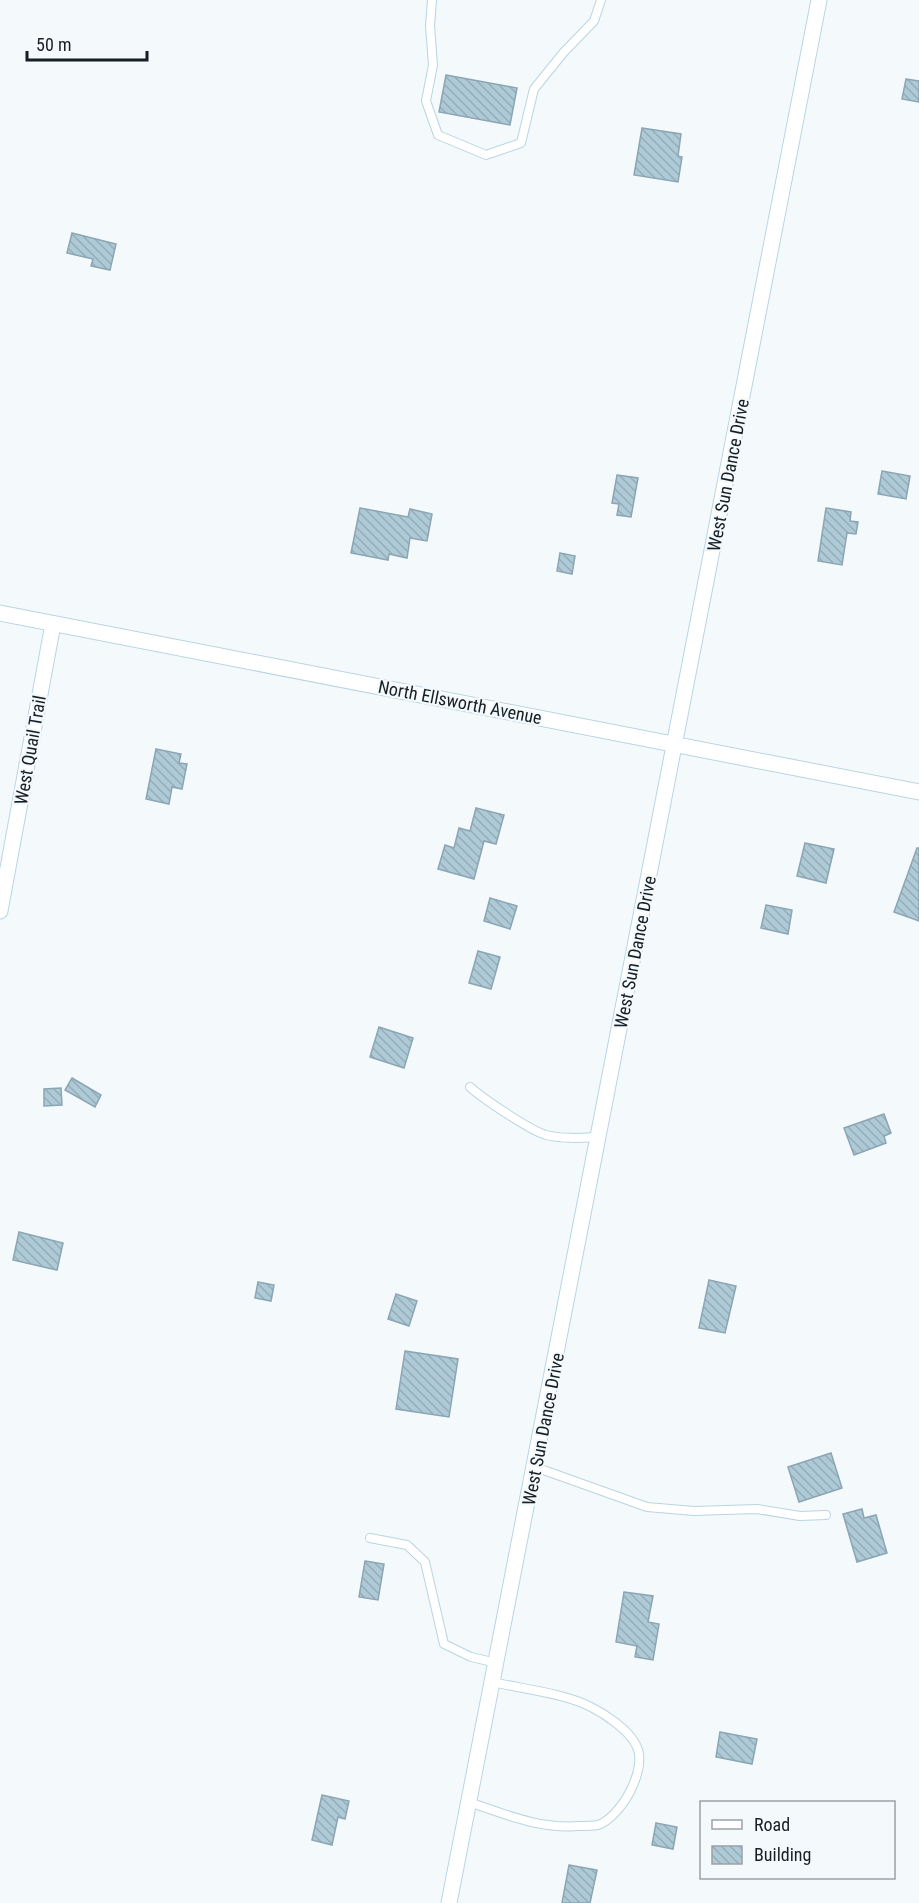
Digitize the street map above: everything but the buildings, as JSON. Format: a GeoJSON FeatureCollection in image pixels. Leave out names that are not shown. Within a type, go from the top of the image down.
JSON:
{"type":"FeatureCollection","features":[{"type":"Feature","properties":{"kind":"street","name":"West Sun Dance Drive"},"geometry":{"type":"LineString","coordinates":[[449,1903],[536,1467],[819,0]]}},
{"type":"Feature","properties":{"kind":"street","name":"North Ellsworth Avenue"},"geometry":{"type":"LineString","coordinates":[[0,613],[919,792]]}},
{"type":"Feature","properties":{"kind":"street","name":"West Quail Trail"},"geometry":{"type":"LineString","coordinates":[[0,907],[53,624]]}},
{"type":"Feature","properties":{"kind":"lane"},"geometry":{"type":"LineString","coordinates":[[432,0],[430,26],[432,65],[426,101],[438,135],[486,154],[520,143],[534,89],[564,52],[594,21],[601,0]]}},
{"type":"Feature","properties":{"kind":"lane"},"geometry":{"type":"LineString","coordinates":[[470,1087],[485,1100],[543,1134],[566,1138],[599,1137]]}},
{"type":"Feature","properties":{"kind":"lane"},"geometry":{"type":"LineString","coordinates":[[536,1467],[647,1507],[694,1511],[757,1509],[800,1516],[826,1515]]}},
{"type":"Feature","properties":{"kind":"lane"},"geometry":{"type":"LineString","coordinates":[[370,1538],[407,1545],[425,1562],[444,1644],[471,1658],[497,1663]]}},
{"type":"Feature","properties":{"kind":"lane"},"geometry":{"type":"LineString","coordinates":[[469,1802],[522,1822],[555,1828],[598,1825],[618,1812],[634,1785],[640,1758],[636,1744],[621,1729],[590,1706],[493,1682]]}}]}
